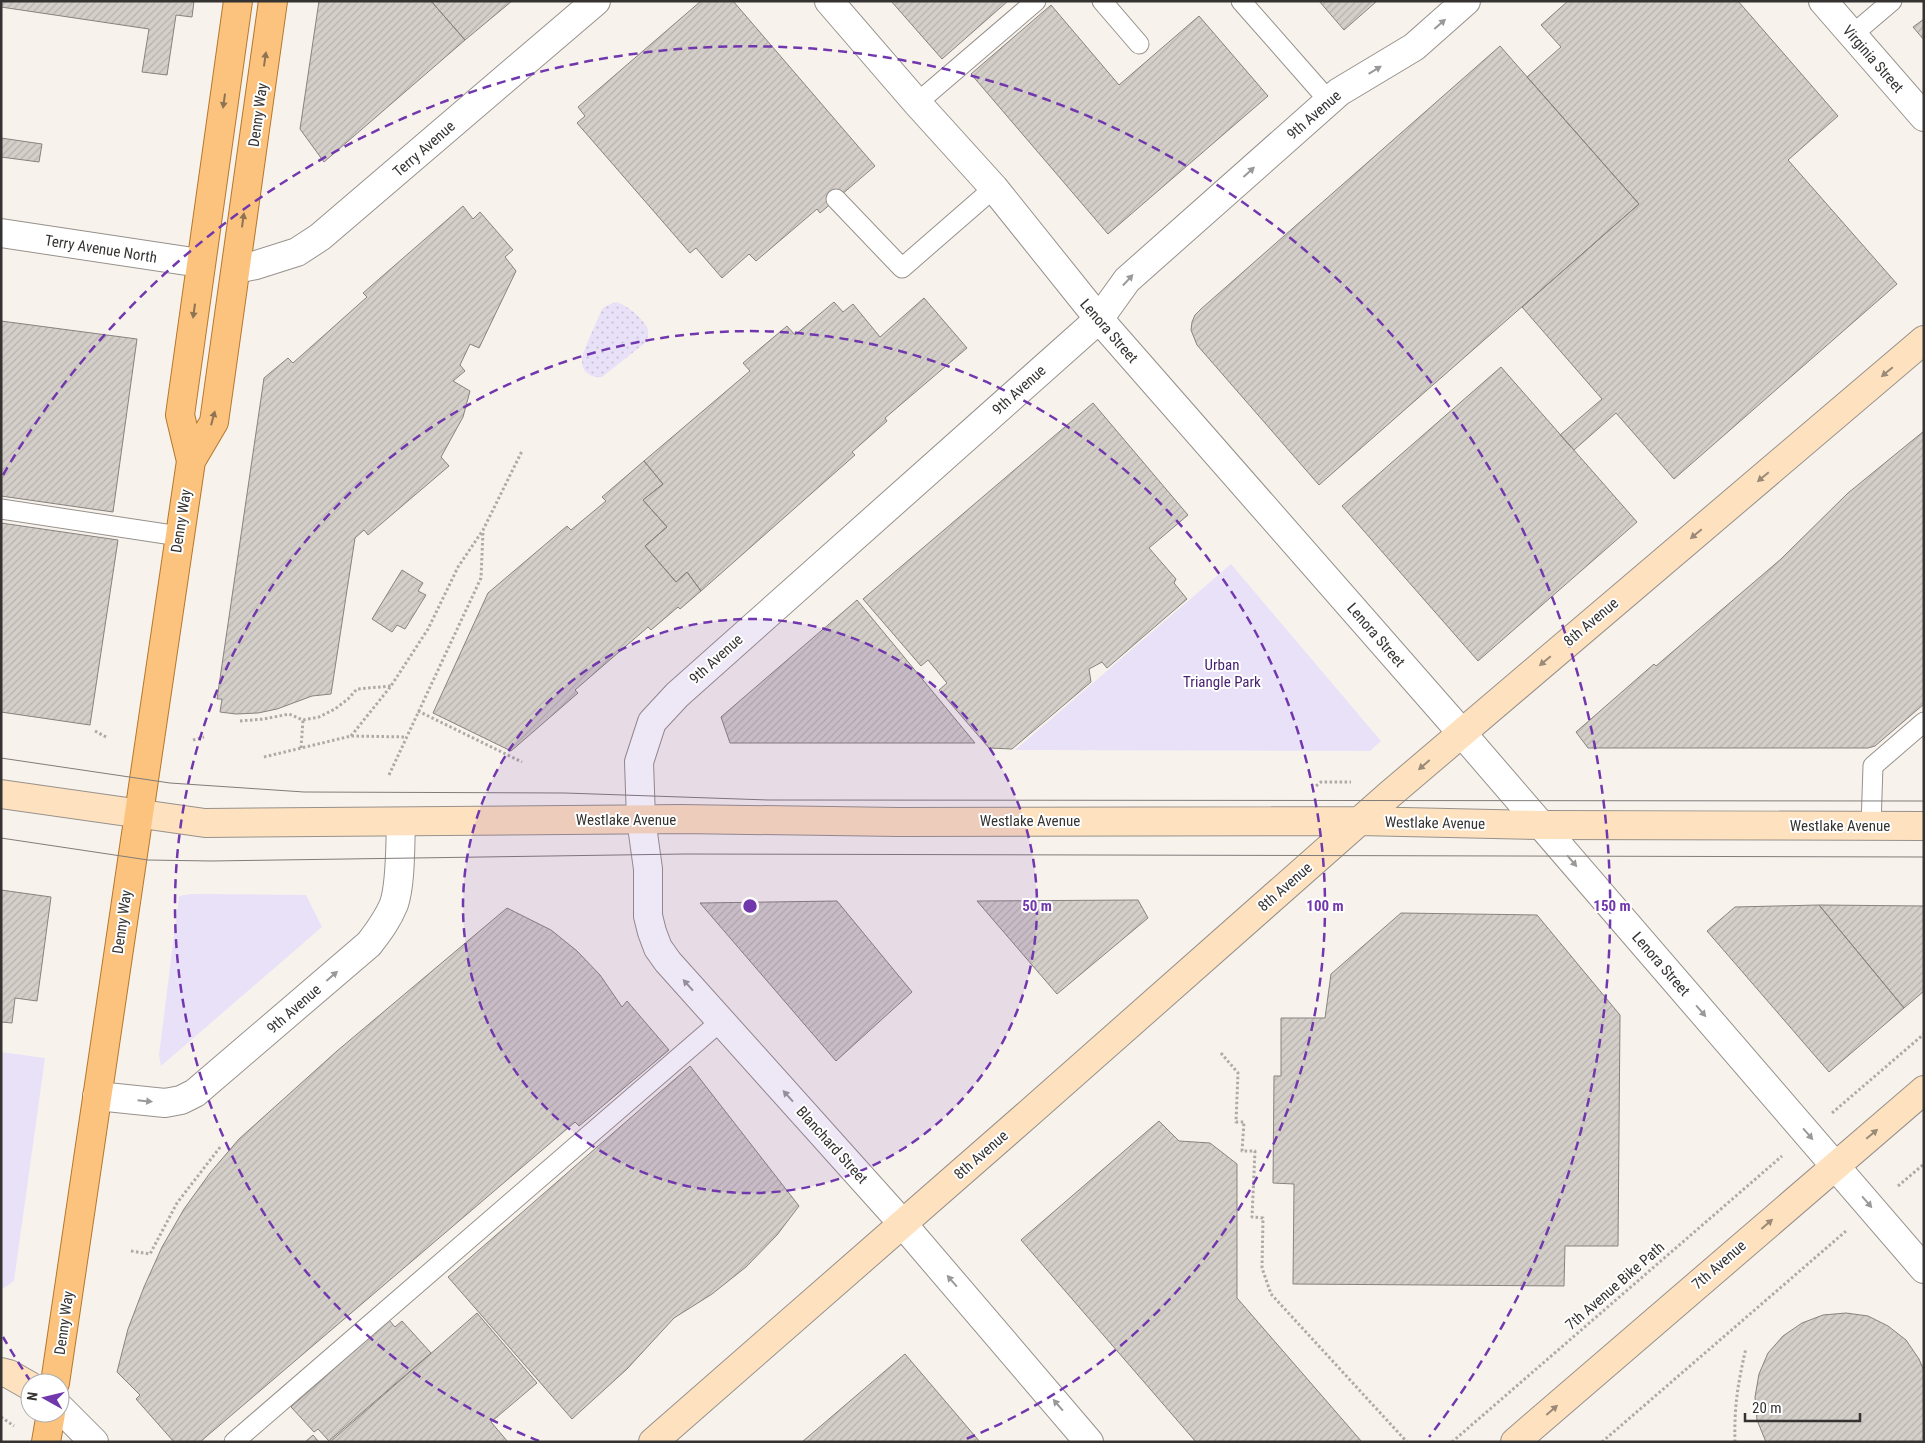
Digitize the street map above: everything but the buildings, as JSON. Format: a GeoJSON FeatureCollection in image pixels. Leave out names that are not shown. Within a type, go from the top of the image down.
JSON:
{"type":"FeatureCollection","features":[{"type":"Feature","properties":{"kind":"main road","name":"Denny Way"},"geometry":{"type":"LineString","coordinates":[[191,461],[180,415],[238,1]]}},
{"type":"Feature","properties":{"kind":"main road","name":"Denny Way"},"geometry":{"type":"LineString","coordinates":[[56,1373],[179,536],[191,461],[214,422],[273,1]]}},
{"type":"Feature","properties":{"kind":"main road","name":"8th Avenue"},"geometry":{"type":"LineString","coordinates":[[653,1442],[1359,821],[1924,340]]}},
{"type":"Feature","properties":{"kind":"main road","name":"Westlake Avenue"},"geometry":{"type":"LineString","coordinates":[[1,794],[205,823],[641,820],[899,822],[1359,821],[1540,825],[1924,826]]}},
{"type":"Feature","properties":{"kind":"main road","name":"7th Avenue"},"geometry":{"type":"LineString","coordinates":[[1516,1442],[1924,1090]]}},
{"type":"Feature","properties":{"kind":"main road"},"geometry":{"type":"LineString","coordinates":[[1,1372],[20,1380]]}},
{"type":"Feature","properties":{"kind":"main road"},"geometry":{"type":"LineString","coordinates":[[46,1442],[49,1423]]}},
{"type":"Feature","properties":{"kind":"street","name":"Terry Avenue"},"geometry":{"type":"LineString","coordinates":[[236,269],[298,252],[320,237],[596,1]]}},
{"type":"Feature","properties":{"kind":"street","name":"Lenora Street"},"geometry":{"type":"LineString","coordinates":[[829,1],[994,188],[1099,319],[1461,733],[1924,1269]]}},
{"type":"Feature","properties":{"kind":"street","name":"9th Avenue"},"geometry":{"type":"LineString","coordinates":[[641,820],[639,762],[652,722],[677,695],[1099,319],[1127,280],[1339,92],[1414,47],[1466,1]]}},
{"type":"Feature","properties":{"kind":"street","name":"Virginia Street"},"geometry":{"type":"LineString","coordinates":[[1823,1],[1924,116]]}},
{"type":"Feature","properties":{"kind":"street","name":"Terry Avenue North"},"geometry":{"type":"LineString","coordinates":[[1,233],[200,263]]}},
{"type":"Feature","properties":{"kind":"street","name":"Blanchard Street"},"geometry":{"type":"LineString","coordinates":[[641,820],[648,869],[648,916],[658,948],[668,962],[902,1224],[1089,1442]]}},
{"type":"Feature","properties":{"kind":"street","name":"9th Avenue"},"geometry":{"type":"LineString","coordinates":[[97,1096],[165,1103],[181,1100],[195,1093],[369,944],[384,924],[394,902],[401,822]]}},
{"type":"Feature","properties":{"kind":"street"},"geometry":{"type":"LineString","coordinates":[[70,1418],[94,1442]]}},
{"type":"Feature","properties":{"kind":"lane"},"geometry":{"type":"LineString","coordinates":[[917,103],[1036,1]]}},
{"type":"Feature","properties":{"kind":"lane"},"geometry":{"type":"LineString","coordinates":[[1102,1],[1139,44]]}},
{"type":"Feature","properties":{"kind":"lane"},"geometry":{"type":"LineString","coordinates":[[1241,1],[1329,101]]}},
{"type":"Feature","properties":{"kind":"lane"},"geometry":{"type":"LineString","coordinates":[[1852,35],[1892,1]]}},
{"type":"Feature","properties":{"kind":"lane"},"geometry":{"type":"LineString","coordinates":[[836,199],[902,268],[994,188]]}},
{"type":"Feature","properties":{"kind":"lane"},"geometry":{"type":"LineString","coordinates":[[1,509],[179,536]]}},
{"type":"Feature","properties":{"kind":"lane"},"geometry":{"type":"LineString","coordinates":[[1871,826],[1873,766],[1924,722]]}},
{"type":"Feature","properties":{"kind":"lane"},"geometry":{"type":"LineString","coordinates":[[234,1442],[721,1021]]}},
{"type":"Feature","properties":{"kind":"path"},"geometry":{"type":"LineString","coordinates":[[351,736],[391,686],[428,629],[458,567],[483,530],[522,451]]}},
{"type":"Feature","properties":{"kind":"path"},"geometry":{"type":"LineString","coordinates":[[389,775],[481,578],[483,530]]}},
{"type":"Feature","properties":{"kind":"path"},"geometry":{"type":"LineString","coordinates":[[240,721],[289,714],[303,720],[319,717],[335,709],[357,689],[391,686]]}},
{"type":"Feature","properties":{"kind":"path"},"geometry":{"type":"LineString","coordinates":[[418,710],[522,762]]}},
{"type":"Feature","properties":{"kind":"path"},"geometry":{"type":"LineString","coordinates":[[301,748],[303,720]]}},
{"type":"Feature","properties":{"kind":"path"},"geometry":{"type":"LineString","coordinates":[[95,731],[108,738]]}},
{"type":"Feature","properties":{"kind":"path"},"geometry":{"type":"LineString","coordinates":[[264,757],[351,736],[406,737]]}},
{"type":"Feature","properties":{"kind":"path"},"geometry":{"type":"LineString","coordinates":[[193,740],[204,737]]}},
{"type":"Feature","properties":{"kind":"path"},"geometry":{"type":"LineString","coordinates":[[1826,1119],[1924,1034]]}},
{"type":"Feature","properties":{"kind":"path"},"geometry":{"type":"LineString","coordinates":[[1221,1053],[1238,1073],[1236,1122],[1244,1122],[1242,1150],[1255,1151],[1252,1217],[1263,1218],[1262,1268],[1271,1294],[1407,1442]]}},
{"type":"Feature","properties":{"kind":"path"},"geometry":{"type":"LineString","coordinates":[[130,1251],[150,1254],[177,1203],[221,1146]]}},
{"type":"Feature","properties":{"kind":"path","name":"7th Avenue Bike Path"},"geometry":{"type":"LineString","coordinates":[[1452,1442],[1785,1154]]}},
{"type":"Feature","properties":{"kind":"path"},"geometry":{"type":"LineString","coordinates":[[1893,1190],[1924,1164]]}},
{"type":"Feature","properties":{"kind":"path"},"geometry":{"type":"LineString","coordinates":[[1602,1442],[1836,1240]]}},
{"type":"Feature","properties":{"kind":"path"},"geometry":{"type":"LineString","coordinates":[[1735,1442],[1734,1411],[1746,1348]]}},
{"type":"Feature","properties":{"kind":"green space"},"geometry":{"type":"Polygon","coordinates":[[[616,302],[625,306],[640,318],[647,327],[648,337],[645,343],[602,377],[591,376],[582,366],[584,351],[602,309],[616,302]]]}},
{"type":"Feature","properties":{"kind":"green space","name":"Urban Triangle Park"},"geometry":{"type":"Polygon","coordinates":[[[1231,564],[1381,741],[1370,751],[1015,750],[1231,564]]]}},
{"type":"Feature","properties":{"kind":"green space"},"geometry":{"type":"Polygon","coordinates":[[[191,894],[306,895],[322,927],[161,1066],[159,1055],[179,896],[191,894]]]}},
{"type":"Feature","properties":{"kind":"green space"},"geometry":{"type":"Polygon","coordinates":[[[1,1052],[45,1058],[14,1281],[1,1290],[1,1052]]]}},
{"type":"Feature","properties":{"kind":"tram line"},"geometry":{"type":"LineString","coordinates":[[1,758],[170,783],[304,792],[565,793],[768,800],[1924,801]]}},
{"type":"Feature","properties":{"kind":"tram line"},"geometry":{"type":"LineString","coordinates":[[1,838],[148,860],[211,861],[685,854],[1924,857]]}}]}
